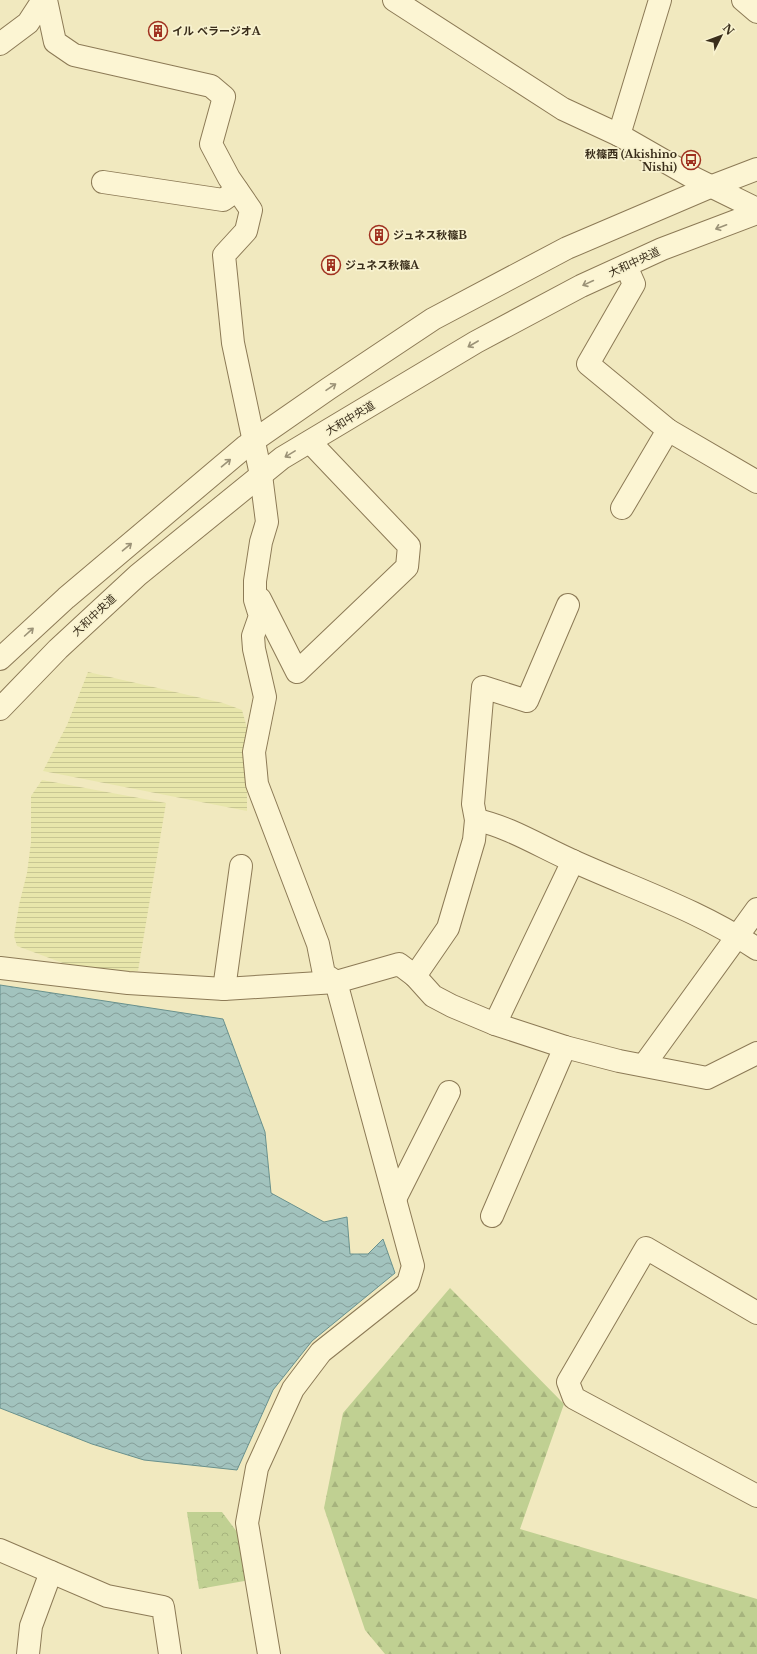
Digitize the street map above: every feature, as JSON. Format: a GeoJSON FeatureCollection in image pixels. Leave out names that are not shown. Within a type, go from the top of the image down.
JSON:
{"type":"FeatureCollection","features":[{"type":"Feature","properties":{"kind":"street"},"geometry":{"type":"LineString","coordinates":[[0,44],[28,23],[45,0]]}},
{"type":"Feature","properties":{"kind":"street"},"geometry":{"type":"LineString","coordinates":[[45,0],[55,42],[74,55],[211,86],[224,97],[211,144],[229,178],[251,210],[246,231],[224,255],[233,343],[261,475],[267,522],[261,542],[255,589],[255,600],[260,616],[253,636],[254,649],[264,697],[254,752],[257,784],[318,944],[324,974],[336,982],[413,1266],[408,1283],[321,1352],[293,1389],[257,1468],[247,1523],[269,1654]]}},
{"type":"Feature","properties":{"kind":"street"},"geometry":{"type":"LineString","coordinates":[[394,0],[563,109],[619,135],[710,187],[757,209]]}},
{"type":"Feature","properties":{"kind":"street"},"geometry":{"type":"LineString","coordinates":[[619,135],[660,0]]}},
{"type":"Feature","properties":{"kind":"street"},"geometry":{"type":"LineString","coordinates":[[743,0],[757,12]]}},
{"type":"Feature","properties":{"kind":"street"},"geometry":{"type":"LineString","coordinates":[[0,658],[72,593],[167,512],[254,441],[328,389],[433,319],[567,248],[710,187],[757,170]]}},
{"type":"Feature","properties":{"kind":"street"},"geometry":{"type":"LineString","coordinates":[[103,182],[223,200],[237,190]]}},
{"type":"Feature","properties":{"kind":"street","name":"大和中央道"},"geometry":{"type":"LineString","coordinates":[[0,709],[58,649],[138,574],[282,458],[476,342],[581,286],[662,249],[757,213]]}},
{"type":"Feature","properties":{"kind":"street"},"geometry":{"type":"LineString","coordinates":[[626,266],[634,284],[588,364],[668,430],[757,482]]}},
{"type":"Feature","properties":{"kind":"street"},"geometry":{"type":"LineString","coordinates":[[622,508],[668,430]]}},
{"type":"Feature","properties":{"kind":"street"},"geometry":{"type":"LineString","coordinates":[[255,589],[297,672],[407,567],[409,546],[310,442]]}},
{"type":"Feature","properties":{"kind":"street"},"geometry":{"type":"LineString","coordinates":[[415,976],[448,928],[474,840],[476,820],[473,804],[483,687],[527,701],[568,605]]}},
{"type":"Feature","properties":{"kind":"street"},"geometry":{"type":"LineString","coordinates":[[476,820],[493,823],[573,861],[673,904],[738,936],[757,949]]}},
{"type":"Feature","properties":{"kind":"street"},"geometry":{"type":"LineString","coordinates":[[495,1024],[573,861]]}},
{"type":"Feature","properties":{"kind":"street"},"geometry":{"type":"LineString","coordinates":[[224,989],[241,866]]}},
{"type":"Feature","properties":{"kind":"street"},"geometry":{"type":"LineString","coordinates":[[644,1065],[757,909]]}},
{"type":"Feature","properties":{"kind":"street"},"geometry":{"type":"LineString","coordinates":[[0,968],[128,983],[224,989],[336,982],[399,964],[415,976],[432,996],[452,1006],[495,1024],[565,1047],[619,1061],[707,1078],[757,1053]]}},
{"type":"Feature","properties":{"kind":"street"},"geometry":{"type":"LineString","coordinates":[[492,1216],[565,1047]]}},
{"type":"Feature","properties":{"kind":"street"},"geometry":{"type":"LineString","coordinates":[[395,1199],[449,1092]]}},
{"type":"Feature","properties":{"kind":"street"},"geometry":{"type":"LineString","coordinates":[[757,1312],[646,1248],[568,1382],[574,1398],[757,1496]]}},
{"type":"Feature","properties":{"kind":"street"},"geometry":{"type":"LineString","coordinates":[[0,1550],[107,1596],[163,1607],[170,1654]]}},
{"type":"Feature","properties":{"kind":"street"},"geometry":{"type":"LineString","coordinates":[[28,1654],[31,1626],[51,1572]]}},
{"type":"Feature","properties":{"kind":"shaded area"},"geometry":{"type":"Polygon","coordinates":[[[88,672],[223,703],[242,710],[247,728],[243,748],[247,786],[247,811],[43,771],[67,725],[88,672]]]}},
{"type":"Feature","properties":{"kind":"shaded area"},"geometry":{"type":"Polygon","coordinates":[[[42,780],[166,803],[138,971],[121,972],[79,969],[17,946],[14,936],[19,905],[27,873],[31,842],[31,796],[42,780]]]}},
{"type":"Feature","properties":{"kind":"green space"},"geometry":{"type":"Polygon","coordinates":[[[450,1288],[564,1404],[520,1529],[757,1599],[757,1654],[385,1654],[365,1630],[324,1508],[343,1413],[450,1288]]]}},
{"type":"Feature","properties":{"kind":"green space"},"geometry":{"type":"Polygon","coordinates":[[[187,1512],[222,1512],[243,1540],[250,1580],[199,1589],[187,1512]]]}},
{"type":"Feature","properties":{"kind":"water"},"geometry":{"type":"Polygon","coordinates":[[[0,985],[223,1019],[265,1132],[271,1193],[324,1222],[347,1217],[350,1254],[368,1254],[383,1239],[395,1273],[312,1341],[273,1390],[237,1470],[144,1460],[92,1444],[0,1408],[0,985]]]}},
{"type":"Feature","properties":{"kind":"place","name":"イル ベラージオA"},"geometry":{"type":"Point","coordinates":[158,31]}},
{"type":"Feature","properties":{"kind":"place","name":"秋篠西 (Akishino Nishi)"},"geometry":{"type":"Point","coordinates":[691,160]}},
{"type":"Feature","properties":{"kind":"place","name":"ジュネス秋篠B"},"geometry":{"type":"Point","coordinates":[379,235]}},
{"type":"Feature","properties":{"kind":"place","name":"ジュネス秋篠A"},"geometry":{"type":"Point","coordinates":[331,265]}}]}
